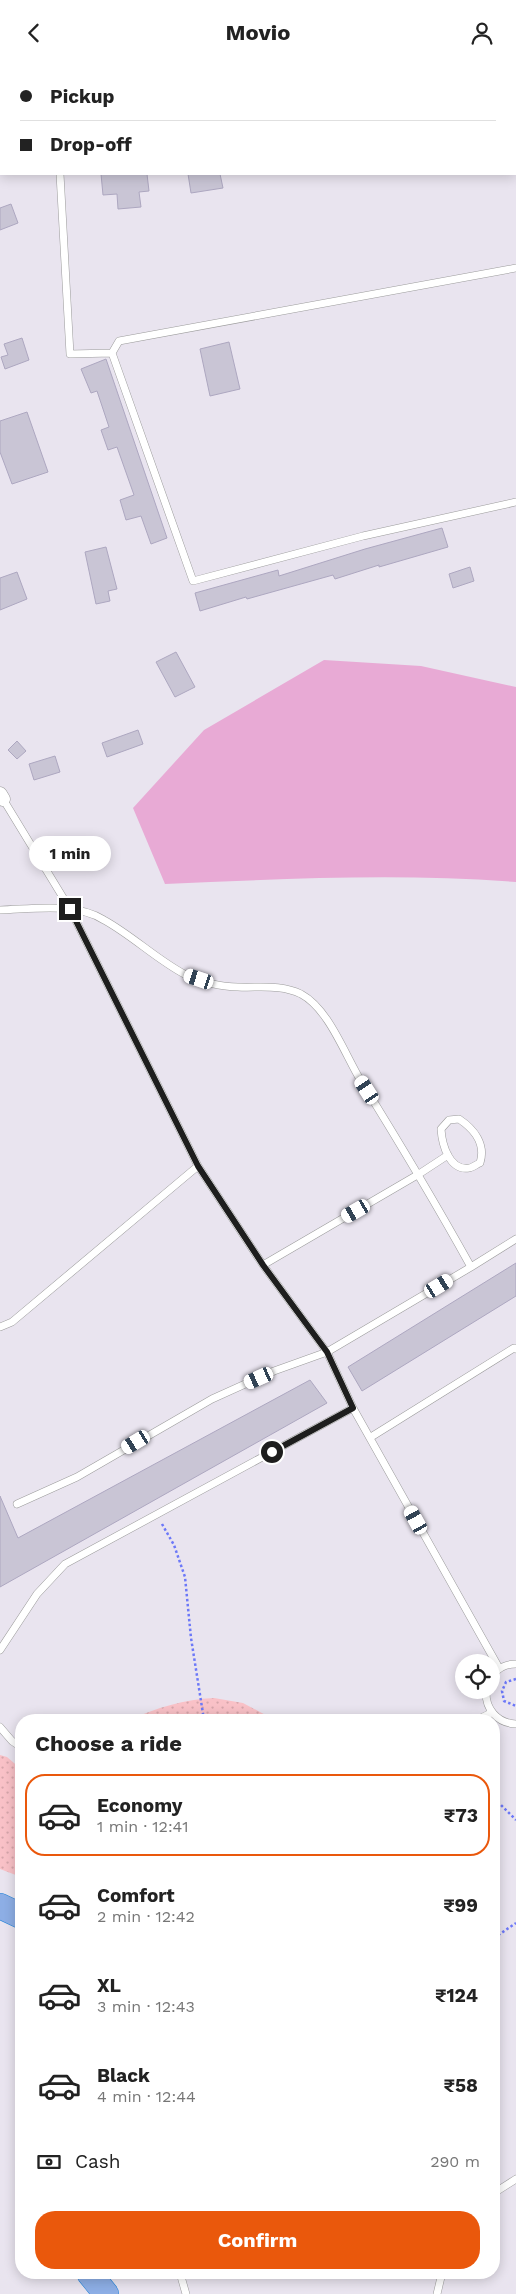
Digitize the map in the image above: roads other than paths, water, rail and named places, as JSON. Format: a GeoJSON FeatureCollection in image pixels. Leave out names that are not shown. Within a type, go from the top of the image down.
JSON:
{"type":"FeatureCollection","features":[{"type":"Feature","properties":{"kind":"highway"},"geometry":{"type":"LineString","coordinates":[[0,1906],[15,1913]]}},
{"type":"Feature","properties":{"kind":"highway"},"geometry":{"type":"LineString","coordinates":[[94,2279],[106,2294]]}},
{"type":"Feature","properties":{"kind":"lane"},"geometry":{"type":"LineString","coordinates":[[60,175],[70,354],[112,353]]}},
{"type":"Feature","properties":{"kind":"lane"},"geometry":{"type":"LineString","coordinates":[[516,268],[119,341],[112,353],[193,581],[362,536],[516,501]]}},
{"type":"Feature","properties":{"kind":"lane"},"geometry":{"type":"LineString","coordinates":[[2,797],[70,909],[198,1166],[263,1265],[327,1352],[353,1408],[491,1654]]}},
{"type":"Feature","properties":{"kind":"lane"},"geometry":{"type":"LineString","coordinates":[[0,910],[70,909],[103,919],[186,975],[211,983],[236,987],[275,987],[301,994],[319,1010],[335,1034],[471,1267]]}},
{"type":"Feature","properties":{"kind":"lane"},"geometry":{"type":"LineString","coordinates":[[459,1119],[470,1126],[478,1140],[483,1153],[480,1163],[469,1168],[458,1166],[448,1155],[442,1144],[441,1129],[449,1120],[459,1119]]}},
{"type":"Feature","properties":{"kind":"lane"},"geometry":{"type":"LineString","coordinates":[[263,1265],[419,1175],[448,1155]]}},
{"type":"Feature","properties":{"kind":"lane"},"geometry":{"type":"LineString","coordinates":[[0,1327],[12,1322],[198,1166]]}},
{"type":"Feature","properties":{"kind":"lane"},"geometry":{"type":"LineString","coordinates":[[17,1504],[77,1477],[212,1399],[274,1371],[327,1352],[516,1239]]}},
{"type":"Feature","properties":{"kind":"lane"},"geometry":{"type":"LineString","coordinates":[[370,1437],[514,1347],[516,1349]]}},
{"type":"Feature","properties":{"kind":"lane"},"geometry":{"type":"LineString","coordinates":[[0,1650],[23,1614],[65,1564],[353,1408]]}},
{"type":"Feature","properties":{"kind":"lane"},"geometry":{"type":"LineString","coordinates":[[500,1668],[508,1664],[516,1664]]}},
{"type":"Feature","properties":{"kind":"lane"},"geometry":{"type":"LineString","coordinates":[[485,1699],[491,1713]]}},
{"type":"Feature","properties":{"kind":"lane"},"geometry":{"type":"LineString","coordinates":[[500,1719],[506,1723],[516,1723]]}},
{"type":"Feature","properties":{"kind":"lane"},"geometry":{"type":"LineString","coordinates":[[0,1727],[15,1743]]}},
{"type":"Feature","properties":{"kind":"lane"},"geometry":{"type":"LineString","coordinates":[[500,2189],[516,2179]]}},
{"type":"Feature","properties":{"kind":"lane"},"geometry":{"type":"LineString","coordinates":[[182,2279],[186,2294]]}},
{"type":"Feature","properties":{"kind":"lane"},"geometry":{"type":"LineString","coordinates":[[436,2294],[440,2279]]}}]}
